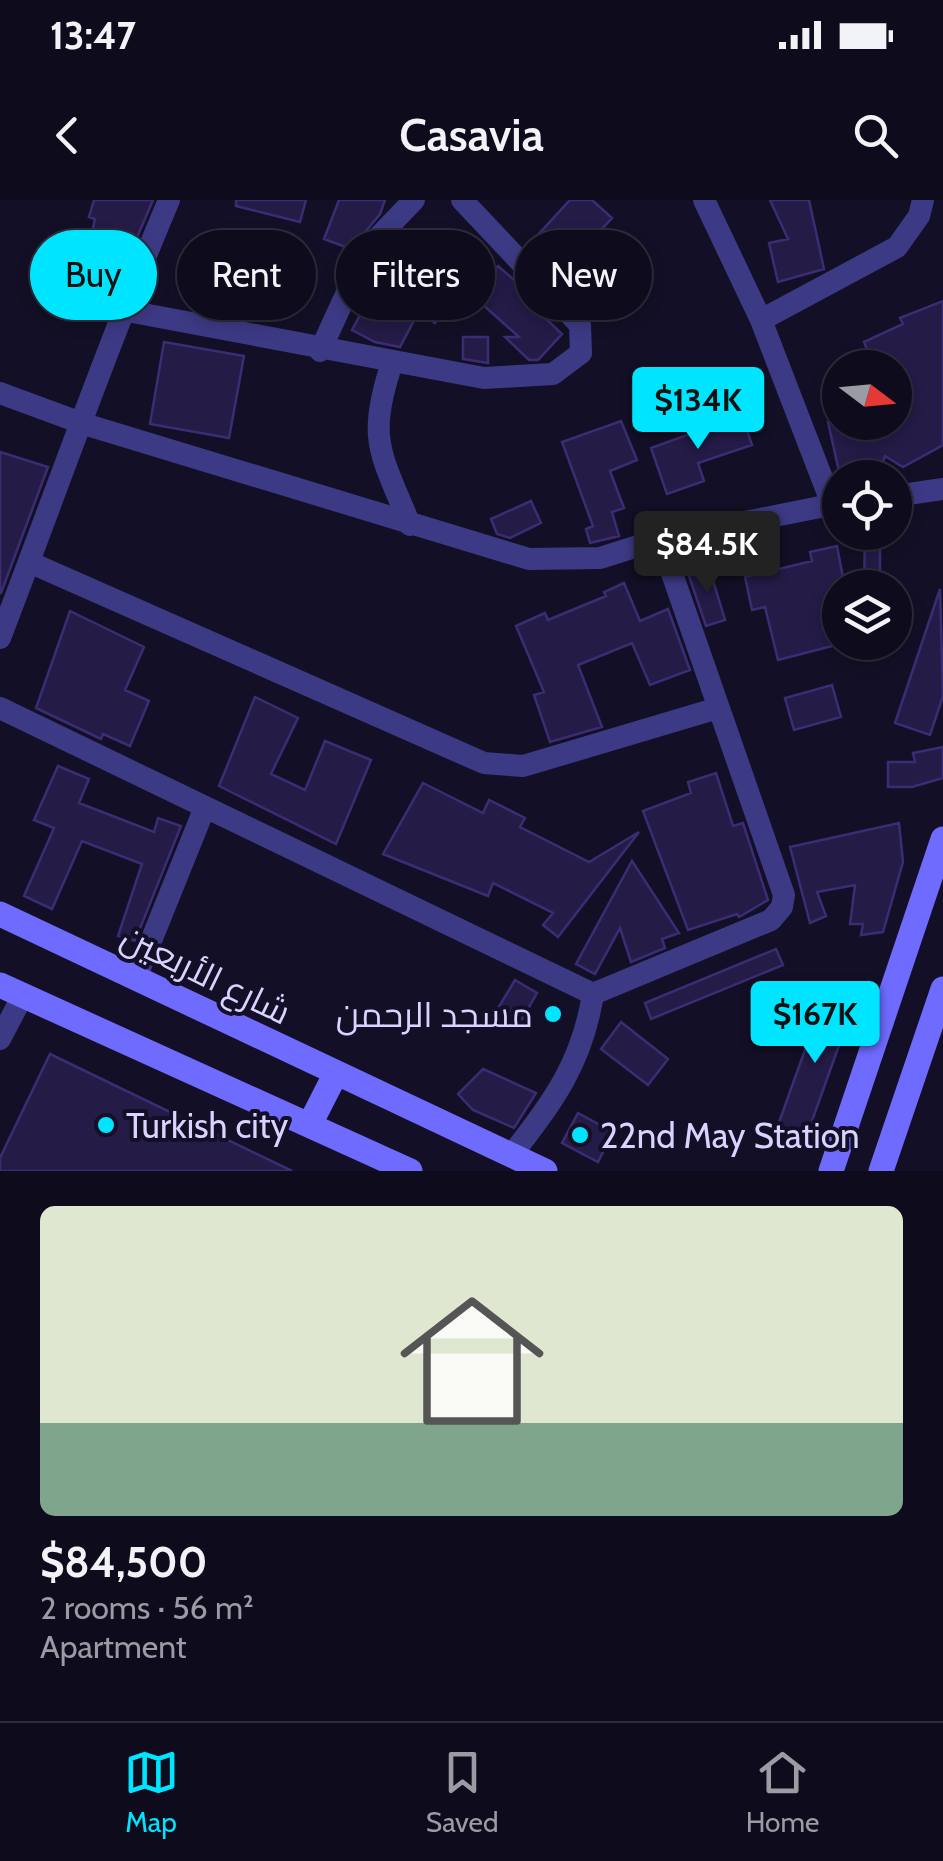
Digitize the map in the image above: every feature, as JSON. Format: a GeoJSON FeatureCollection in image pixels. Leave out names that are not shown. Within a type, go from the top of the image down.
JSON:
{"type":"FeatureCollection","features":[{"type":"Feature","properties":{"kind":"main road"},"geometry":{"type":"LineString","coordinates":[[831,1171],[943,839]]}},
{"type":"Feature","properties":{"kind":"main road","name":"شارع الأربعين"},"geometry":{"type":"LineString","coordinates":[[0,914],[335,1076],[544,1171]]}},
{"type":"Feature","properties":{"kind":"main road"},"geometry":{"type":"LineString","coordinates":[[881,1171],[943,989]]}},
{"type":"Feature","properties":{"kind":"main road"},"geometry":{"type":"LineString","coordinates":[[12,990],[410,1171]]}},
{"type":"Feature","properties":{"kind":"main road"},"geometry":{"type":"LineString","coordinates":[[310,1124],[335,1076]]}},
{"type":"Feature","properties":{"kind":"main road"},"geometry":{"type":"LineString","coordinates":[[807,1171],[844,1134]]}},
{"type":"Feature","properties":{"kind":"street"},"geometry":{"type":"LineString","coordinates":[[156,230],[169,200]]}},
{"type":"Feature","properties":{"kind":"street"},"geometry":{"type":"LineString","coordinates":[[320,350],[368,249],[414,200]]}},
{"type":"Feature","properties":{"kind":"street"},"geometry":{"type":"LineString","coordinates":[[157,317],[484,378],[553,374],[581,354],[580,324],[462,200]]}},
{"type":"Feature","properties":{"kind":"street"},"geometry":{"type":"LineString","coordinates":[[704,200],[761,320],[822,470]]}},
{"type":"Feature","properties":{"kind":"street"},"geometry":{"type":"LineString","coordinates":[[761,320],[897,247],[919,216],[923,200]]}},
{"type":"Feature","properties":{"kind":"street"},"geometry":{"type":"LineString","coordinates":[[0,638],[84,424],[119,320]]}},
{"type":"Feature","properties":{"kind":"street"},"geometry":{"type":"LineString","coordinates":[[392,363],[379,401],[376,435],[410,526]]}},
{"type":"Feature","properties":{"kind":"street"},"geometry":{"type":"LineString","coordinates":[[0,393],[84,424],[529,559],[600,558],[660,539],[822,507]]}},
{"type":"Feature","properties":{"kind":"street"},"geometry":{"type":"LineString","coordinates":[[912,494],[943,489]]}},
{"type":"Feature","properties":{"kind":"street"},"geometry":{"type":"LineString","coordinates":[[0,708],[593,994],[772,920],[782,908],[784,895],[660,539]]}},
{"type":"Feature","properties":{"kind":"street"},"geometry":{"type":"LineString","coordinates":[[29,562],[484,763],[523,766],[718,708]]}},
{"type":"Feature","properties":{"kind":"street"},"geometry":{"type":"LineString","coordinates":[[136,978],[205,807]]}},
{"type":"Feature","properties":{"kind":"street"},"geometry":{"type":"LineString","coordinates":[[0,1039],[12,990]]}},
{"type":"Feature","properties":{"kind":"street"},"geometry":{"type":"LineString","coordinates":[[511,1156],[571,1074],[587,1031],[593,994]]}},
{"type":"Feature","properties":{"kind":"building"},"geometry":{"type":"Polygon","coordinates":[[[94,200],[153,200],[140,230],[92,230],[95,219],[89,217],[94,200]]]}},
{"type":"Feature","properties":{"kind":"building"},"geometry":{"type":"Polygon","coordinates":[[[236,200],[306,200],[300,222],[236,206],[236,200]]]}},
{"type":"Feature","properties":{"kind":"building"},"geometry":{"type":"Polygon","coordinates":[[[339,200],[385,200],[380,214],[367,230],[336,230],[336,243],[324,239],[339,200]]]}},
{"type":"Feature","properties":{"kind":"building"},"geometry":{"type":"Polygon","coordinates":[[[570,200],[592,200],[612,218],[601,230],[542,230],[570,200]]]}},
{"type":"Feature","properties":{"kind":"building"},"geometry":{"type":"Polygon","coordinates":[[[770,200],[809,200],[824,269],[778,282],[769,243],[788,239],[770,200]]]}},
{"type":"Feature","properties":{"kind":"building"},"geometry":{"type":"Polygon","coordinates":[[[498,266],[515,281],[515,320],[547,320],[562,334],[538,360],[529,360],[505,337],[519,337],[495,316],[498,266]]]}},
{"type":"Feature","properties":{"kind":"building"},"geometry":{"type":"Polygon","coordinates":[[[943,301],[943,445],[912,462],[885,456],[884,460],[836,460],[832,440],[912,440],[912,350],[867,350],[864,342],[903,324],[900,318],[943,301]]]}},
{"type":"Feature","properties":{"kind":"building"},"geometry":{"type":"Polygon","coordinates":[[[357,320],[414,320],[400,347],[375,342],[352,330],[357,320]]]}},
{"type":"Feature","properties":{"kind":"building"},"geometry":{"type":"Polygon","coordinates":[[[463,337],[488,337],[488,363],[463,359],[463,337]]]}},
{"type":"Feature","properties":{"kind":"building"},"geometry":{"type":"Polygon","coordinates":[[[164,342],[244,356],[229,438],[150,424],[164,342]]]}},
{"type":"Feature","properties":{"kind":"building"},"geometry":{"type":"Polygon","coordinates":[[[742,415],[752,445],[698,463],[704,481],[667,494],[651,448],[742,415]]]}},
{"type":"Feature","properties":{"kind":"building"},"geometry":{"type":"Polygon","coordinates":[[[621,421],[637,460],[610,471],[624,508],[612,512],[619,536],[590,543],[586,529],[593,526],[562,442],[621,421]]]}},
{"type":"Feature","properties":{"kind":"building"},"geometry":{"type":"Polygon","coordinates":[[[0,452],[48,467],[1,593],[0,593],[0,452]]]}},
{"type":"Feature","properties":{"kind":"building"},"geometry":{"type":"Polygon","coordinates":[[[531,501],[541,523],[510,538],[497,534],[491,519],[531,501]]]}},
{"type":"Feature","properties":{"kind":"building"},"geometry":{"type":"Polygon","coordinates":[[[838,550],[842,570],[822,570],[822,649],[778,660],[765,607],[752,610],[745,577],[812,561],[810,552],[838,550]]]}},
{"type":"Feature","properties":{"kind":"building"},"geometry":{"type":"Polygon","coordinates":[[[865,550],[880,550],[880,570],[864,570],[865,550]]]}},
{"type":"Feature","properties":{"kind":"building"},"geometry":{"type":"Polygon","coordinates":[[[709,567],[725,620],[706,626],[688,573],[709,567]]]}},
{"type":"Feature","properties":{"kind":"building"},"geometry":{"type":"Polygon","coordinates":[[[624,583],[640,621],[668,609],[690,670],[650,685],[632,643],[578,665],[602,727],[550,742],[534,695],[544,692],[516,626],[545,613],[548,620],[606,596],[604,592],[624,583]]]}},
{"type":"Feature","properties":{"kind":"building"},"geometry":{"type":"Polygon","coordinates":[[[940,589],[943,696],[930,735],[895,723],[940,589]]]}},
{"type":"Feature","properties":{"kind":"building"},"geometry":{"type":"Polygon","coordinates":[[[70,611],[144,647],[125,690],[149,701],[130,746],[103,734],[101,739],[36,708],[70,611]]]}},
{"type":"Feature","properties":{"kind":"building"},"geometry":{"type":"Polygon","coordinates":[[[832,685],[841,717],[794,730],[785,698],[832,685]]]}},
{"type":"Feature","properties":{"kind":"building"},"geometry":{"type":"Polygon","coordinates":[[[255,697],[298,718],[271,774],[305,790],[325,741],[371,760],[336,844],[219,786],[255,697]]]}},
{"type":"Feature","properties":{"kind":"building"},"geometry":{"type":"Polygon","coordinates":[[[943,747],[943,778],[912,787],[888,787],[888,762],[915,762],[913,753],[943,747]]]}},
{"type":"Feature","properties":{"kind":"building"},"geometry":{"type":"Polygon","coordinates":[[[58,766],[89,779],[79,803],[154,832],[158,818],[181,826],[135,941],[118,936],[142,864],[82,841],[52,909],[24,896],[54,828],[34,820],[58,766]]]}},
{"type":"Feature","properties":{"kind":"building"},"geometry":{"type":"Polygon","coordinates":[[[716,773],[733,826],[743,823],[768,900],[739,917],[737,914],[688,930],[643,811],[691,793],[688,782],[716,773]]]}},
{"type":"Feature","properties":{"kind":"building"},"geometry":{"type":"Polygon","coordinates":[[[423,783],[483,813],[489,800],[525,818],[520,827],[589,862],[639,832],[558,937],[543,925],[553,913],[493,883],[488,896],[383,854],[423,783]]]}},
{"type":"Feature","properties":{"kind":"building"},"geometry":{"type":"Polygon","coordinates":[[[899,823],[903,862],[883,932],[861,935],[863,924],[850,924],[855,885],[817,892],[826,916],[810,923],[790,847],[899,823]]]}},
{"type":"Feature","properties":{"kind":"building"},"geometry":{"type":"Polygon","coordinates":[[[632,861],[679,933],[662,939],[665,948],[631,962],[620,928],[595,974],[576,964],[632,861]]]}},
{"type":"Feature","properties":{"kind":"building"},"geometry":{"type":"Polygon","coordinates":[[[776,949],[783,965],[651,1019],[645,1003],[776,949]]]}},
{"type":"Feature","properties":{"kind":"building"},"geometry":{"type":"Polygon","coordinates":[[[515,980],[537,993],[520,1023],[497,1010],[515,980]]]}},
{"type":"Feature","properties":{"kind":"building"},"geometry":{"type":"Polygon","coordinates":[[[829,983],[854,992],[856,998],[802,1149],[773,1139],[829,983]]]}},
{"type":"Feature","properties":{"kind":"building"},"geometry":{"type":"Polygon","coordinates":[[[621,1022],[668,1059],[648,1085],[601,1049],[621,1022]]]}},
{"type":"Feature","properties":{"kind":"building"},"geometry":{"type":"Polygon","coordinates":[[[50,1054],[292,1171],[0,1171],[0,1158],[50,1054]]]}},
{"type":"Feature","properties":{"kind":"building"},"geometry":{"type":"Polygon","coordinates":[[[483,1069],[536,1093],[514,1128],[473,1110],[458,1094],[483,1069]]]}},
{"type":"Feature","properties":{"kind":"building"},"geometry":{"type":"Polygon","coordinates":[[[578,1113],[613,1132],[598,1162],[562,1143],[578,1113]]]}},
{"type":"Feature","properties":{"kind":"place","name":"مسجد الرحمن"},"geometry":{"type":"Point","coordinates":[553,1014]}},
{"type":"Feature","properties":{"kind":"place","name":"Turkish city"},"geometry":{"type":"Point","coordinates":[106,1125]}},
{"type":"Feature","properties":{"kind":"place","name":"22nd May Station"},"geometry":{"type":"Point","coordinates":[580,1135]}}]}
